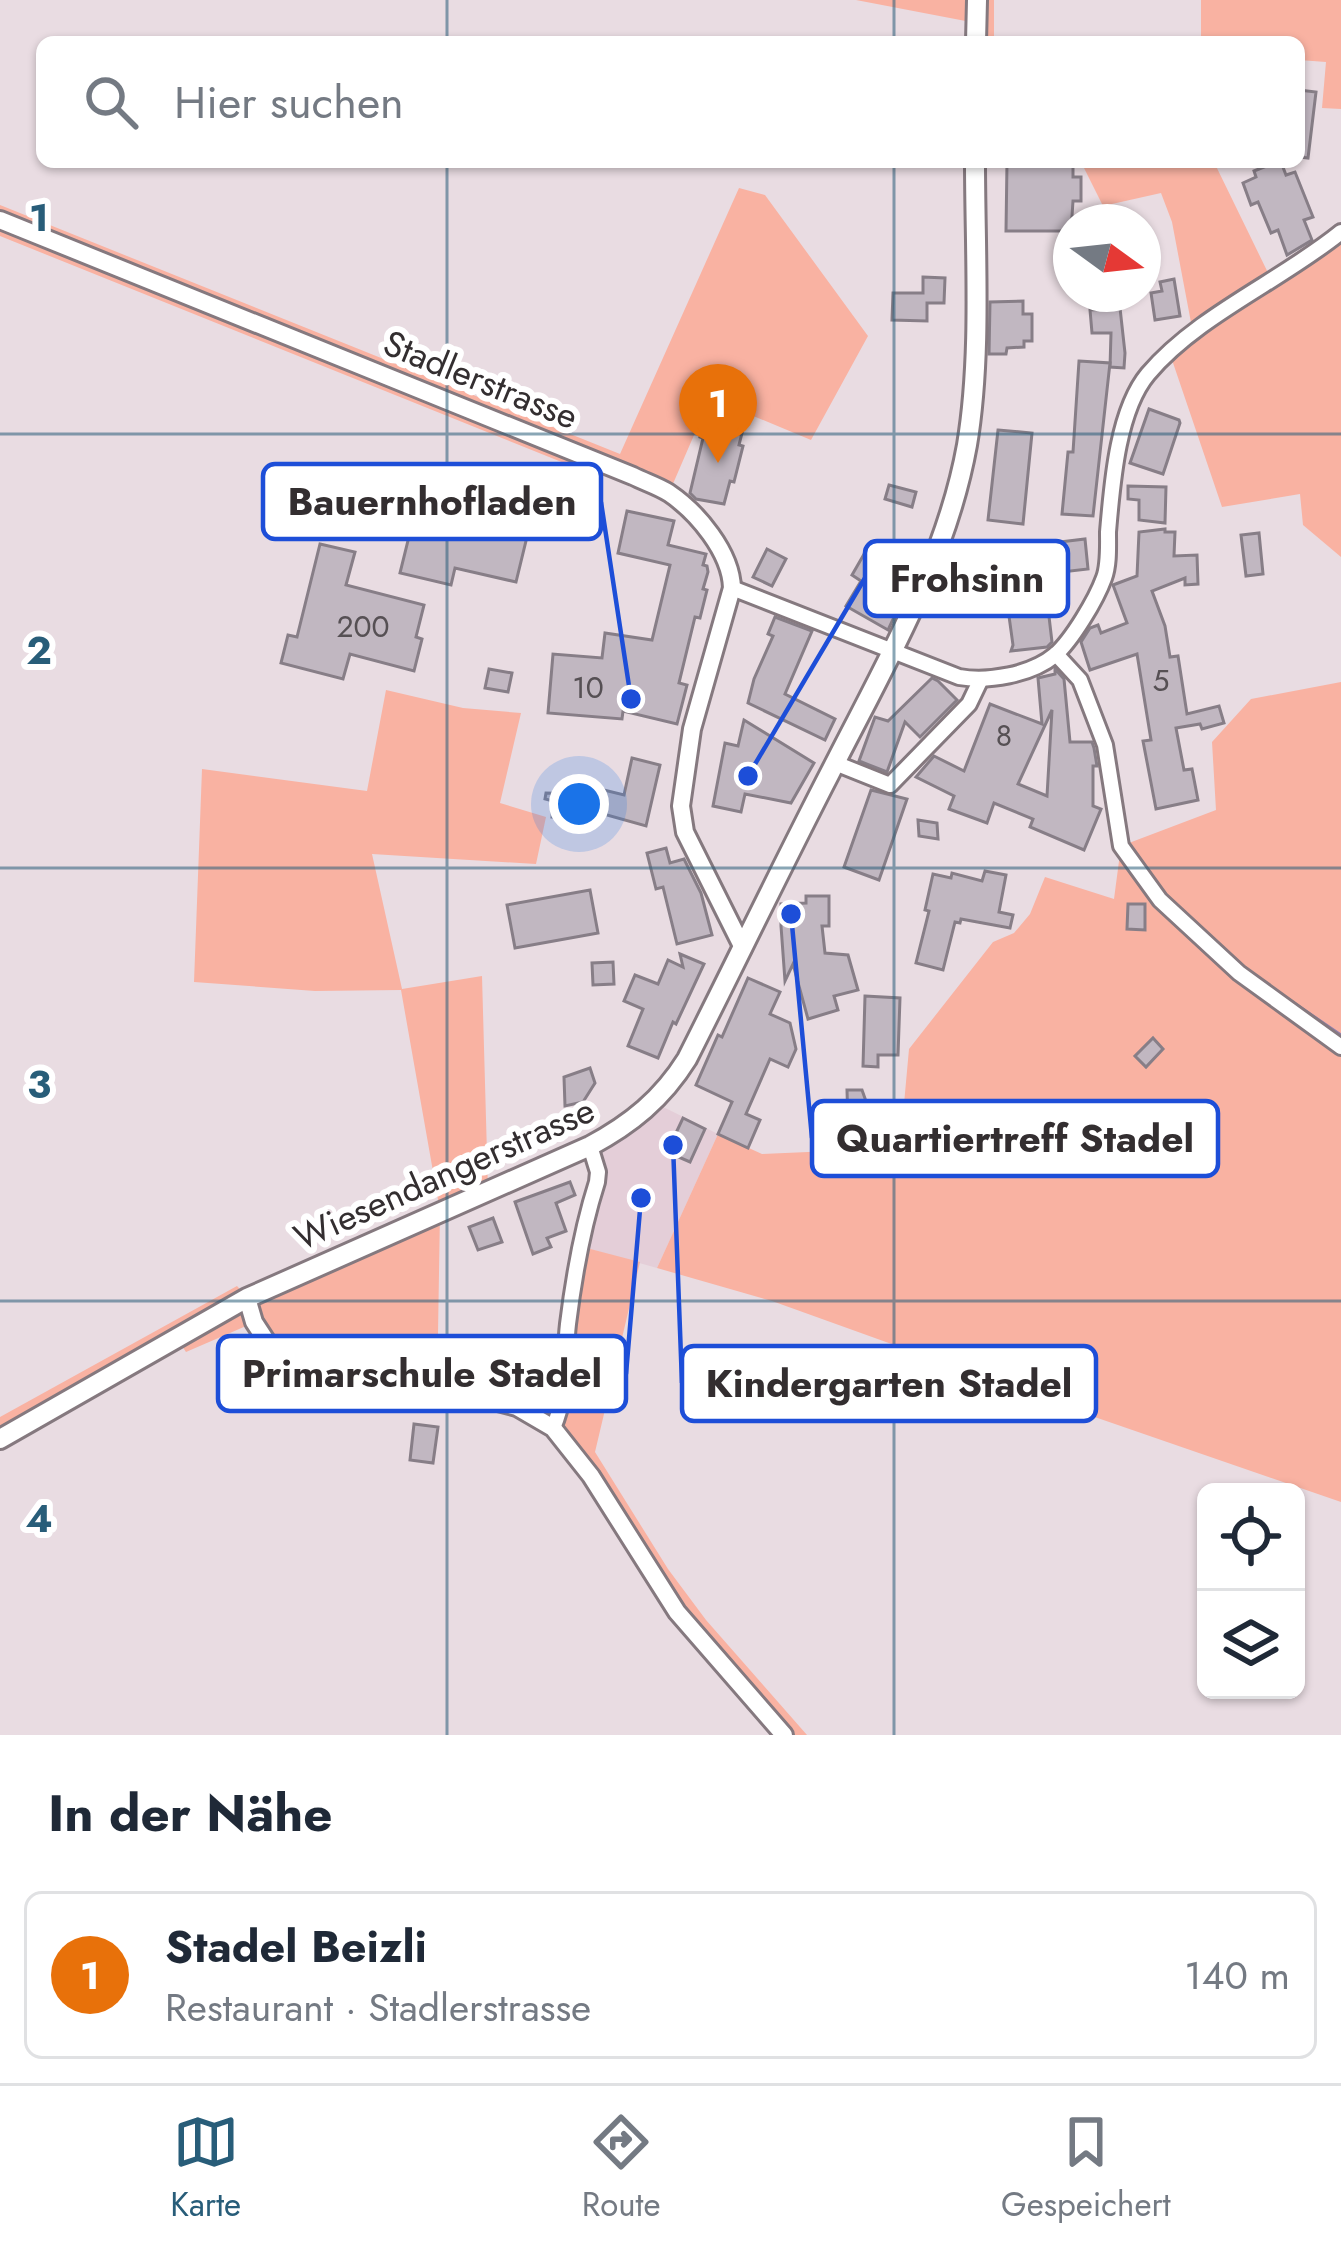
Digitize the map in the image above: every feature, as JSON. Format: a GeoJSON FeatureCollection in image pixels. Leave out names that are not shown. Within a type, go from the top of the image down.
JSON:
{"type":"FeatureCollection","features":[{"type":"Feature","properties":{"kind":"main road"},"geometry":{"type":"LineString","coordinates":[[976,36],[977,0]]}},
{"type":"Feature","properties":{"kind":"main road","name":"Wiesendangerstrasse"},"geometry":{"type":"LineString","coordinates":[[0,1439],[247,1298],[590,1146],[639,1116],[674,1080],[891,651],[944,531],[967,445],[974,376],[975,168]]}},
{"type":"Feature","properties":{"kind":"street","name":"Stadlerstrasse"},"geometry":{"type":"LineString","coordinates":[[0,220],[669,493],[700,520],[722,554],[732,588]]}},
{"type":"Feature","properties":{"kind":"street"},"geometry":{"type":"LineString","coordinates":[[743,948],[686,832],[681,806],[692,729],[732,588],[959,677],[980,681],[1039,665],[1056,654],[1082,620],[1106,575],[1113,476],[1125,424],[1144,379],[1225,309],[1311,257],[1341,232]]}},
{"type":"Feature","properties":{"kind":"street"},"geometry":{"type":"LineString","coordinates":[[1056,654],[1080,680],[1105,745],[1121,846],[1160,900],[1239,973],[1341,1046]]}},
{"type":"Feature","properties":{"kind":"street"},"geometry":{"type":"LineString","coordinates":[[835,763],[890,785],[969,704],[980,681]]}},
{"type":"Feature","properties":{"kind":"street"},"geometry":{"type":"LineString","coordinates":[[553,1427],[563,1406],[579,1246],[597,1182],[590,1146]]}},
{"type":"Feature","properties":{"kind":"street"},"geometry":{"type":"LineString","coordinates":[[247,1298],[254,1322],[284,1368],[320,1384],[483,1397],[518,1407],[553,1427],[591,1476],[677,1612],[784,1735]]}},
{"type":"Feature","properties":{"kind":"shaded area"},"geometry":{"type":"Polygon","coordinates":[[[856,0],[994,0],[994,36],[976,36],[976,23],[856,0]]]}},
{"type":"Feature","properties":{"kind":"shaded area"},"geometry":{"type":"Polygon","coordinates":[[[1201,0],[1341,0],[1341,109],[1322,108],[1326,62],[1305,60],[1305,36],[1201,36],[1201,0]]]}},
{"type":"Feature","properties":{"kind":"shaded area"},"geometry":{"type":"Polygon","coordinates":[[[1084,168],[1217,168],[1272,281],[1341,232],[1341,557],[1303,525],[1300,494],[1222,507],[1170,354],[1193,333],[1172,222],[1161,193],[1102,204],[1084,168]]]}},
{"type":"Feature","properties":{"kind":"shaded area"},"geometry":{"type":"Polygon","coordinates":[[[739,188],[765,195],[868,336],[811,440],[710,398],[669,493],[593,460],[574,467],[0,236],[0,205],[620,454],[739,188]]]}},
{"type":"Feature","properties":{"kind":"shaded area"},"geometry":{"type":"Polygon","coordinates":[[[1341,682],[1341,1502],[1305,1490],[1305,1483],[1286,1483],[772,1301],[657,1268],[718,1134],[762,1154],[900,1148],[909,1049],[993,942],[1014,933],[1030,914],[1045,877],[1114,899],[1121,846],[1216,810],[1212,742],[1251,699],[1341,682]]]}},
{"type":"Feature","properties":{"kind":"shaded area"},"geometry":{"type":"Polygon","coordinates":[[[386,690],[463,708],[521,713],[500,803],[546,817],[536,864],[372,854],[402,989],[482,976],[488,1190],[440,1212],[437,1394],[363,1389],[284,1368],[253,1323],[186,1352],[178,1340],[0,1439],[0,1417],[237,1286],[247,1297],[440,1211],[401,990],[315,991],[194,982],[202,769],[367,791],[386,690]]]}},
{"type":"Feature","properties":{"kind":"shaded area"},"geometry":{"type":"Polygon","coordinates":[[[653,1102],[718,1134],[657,1268],[579,1246],[597,1182],[590,1146],[653,1102]]]}},
{"type":"Feature","properties":{"kind":"shaded area"},"geometry":{"type":"Polygon","coordinates":[[[579,1246],[640,1262],[595,1452],[706,1620],[807,1735],[784,1735],[677,1612],[553,1428],[579,1246]]]}},
{"type":"Feature","properties":{"kind":"building"},"geometry":{"type":"Polygon","coordinates":[[[1305,91],[1316,92],[1305,158],[1305,91]]]}},
{"type":"Feature","properties":{"kind":"building"},"geometry":{"type":"Polygon","coordinates":[[[1007,168],[1073,168],[1073,177],[1081,177],[1081,201],[1053,204],[1053,231],[1006,231],[1007,168]]]}},
{"type":"Feature","properties":{"kind":"building"},"geometry":{"type":"Polygon","coordinates":[[[1283,168],[1286,175],[1295,172],[1313,217],[1304,220],[1312,240],[1287,255],[1278,230],[1271,233],[1258,202],[1251,205],[1243,183],[1256,177],[1254,171],[1283,168]]]}},
{"type":"Feature","properties":{"kind":"building"},"geometry":{"type":"Polygon","coordinates":[[[923,277],[945,278],[944,303],[927,303],[927,321],[892,320],[893,293],[923,293],[923,277]]]}},
{"type":"Feature","properties":{"kind":"building"},"geometry":{"type":"Polygon","coordinates":[[[1174,279],[1180,316],[1155,320],[1154,312],[1161,312],[1161,282],[1174,279]]]}},
{"type":"Feature","properties":{"kind":"building"},"geometry":{"type":"Polygon","coordinates":[[[1023,301],[1023,314],[1032,314],[1032,341],[1024,341],[1024,347],[1007,348],[1006,354],[989,354],[990,302],[1023,301]]]}},
{"type":"Feature","properties":{"kind":"building"},"geometry":{"type":"Polygon","coordinates":[[[1090,312],[1120,312],[1124,368],[1110,367],[1111,333],[1092,333],[1090,312]]]}},
{"type":"Feature","properties":{"kind":"building"},"geometry":{"type":"Polygon","coordinates":[[[1079,361],[1110,363],[1093,516],[1062,514],[1068,452],[1073,452],[1079,361]]]}},
{"type":"Feature","properties":{"kind":"building"},"geometry":{"type":"Polygon","coordinates":[[[1149,409],[1180,423],[1163,474],[1130,463],[1149,409]]]}},
{"type":"Feature","properties":{"kind":"building"},"geometry":{"type":"Polygon","coordinates":[[[703,424],[742,433],[734,482],[730,481],[724,504],[696,499],[690,493],[703,424]]]}},
{"type":"Feature","properties":{"kind":"building"},"geometry":{"type":"Polygon","coordinates":[[[998,430],[1032,433],[1023,524],[988,520],[998,430]]]}},
{"type":"Feature","properties":{"kind":"building"},"geometry":{"type":"Polygon","coordinates":[[[422,484],[533,512],[516,582],[455,568],[451,585],[400,573],[422,484]]]}},
{"type":"Feature","properties":{"kind":"building"},"geometry":{"type":"Polygon","coordinates":[[[889,485],[916,492],[912,507],[885,499],[889,485]]]}},
{"type":"Feature","properties":{"kind":"building"},"geometry":{"type":"Polygon","coordinates":[[[1128,486],[1166,487],[1165,523],[1139,520],[1139,500],[1128,499],[1128,486]]]}},
{"type":"Feature","properties":{"kind":"building"},"geometry":{"type":"Polygon","coordinates":[[[627,511],[674,521],[668,545],[706,554],[703,589],[707,590],[700,618],[695,617],[679,683],[687,685],[677,724],[623,711],[622,719],[548,713],[553,654],[602,658],[605,633],[652,640],[670,565],[618,553],[627,511]]]}},
{"type":"Feature","properties":{"kind":"building"},"geometry":{"type":"Polygon","coordinates":[[[1139,532],[1175,532],[1174,556],[1197,555],[1198,584],[1185,585],[1185,578],[1152,591],[1170,657],[1178,656],[1187,714],[1219,706],[1224,723],[1202,729],[1200,724],[1176,728],[1184,770],[1192,769],[1198,800],[1156,809],[1143,741],[1151,740],[1137,654],[1090,670],[1081,642],[1090,628],[1098,625],[1101,633],[1127,623],[1113,585],[1137,576],[1139,532]]]}},
{"type":"Feature","properties":{"kind":"building"},"geometry":{"type":"Polygon","coordinates":[[[1259,533],[1263,574],[1246,576],[1241,535],[1259,533]]]}},
{"type":"Feature","properties":{"kind":"building"},"geometry":{"type":"Polygon","coordinates":[[[1085,539],[1088,569],[1044,574],[1052,642],[1047,647],[1011,651],[1004,580],[992,582],[989,556],[1085,539]]]}},
{"type":"Feature","properties":{"kind":"building"},"geometry":{"type":"Polygon","coordinates":[[[871,542],[913,566],[898,591],[904,595],[888,630],[846,606],[861,581],[852,575],[871,542]]]}},
{"type":"Feature","properties":{"kind":"building"},"geometry":{"type":"Polygon","coordinates":[[[320,544],[355,552],[346,585],[424,605],[414,671],[350,654],[343,679],[281,663],[288,635],[297,637],[320,544]]]}},
{"type":"Feature","properties":{"kind":"building"},"geometry":{"type":"Polygon","coordinates":[[[767,549],[786,559],[772,586],[753,577],[767,549]]]}},
{"type":"Feature","properties":{"kind":"building"},"geometry":{"type":"Polygon","coordinates":[[[775,617],[812,631],[785,694],[835,719],[825,740],[748,703],[773,636],[768,634],[775,617]]]}},
{"type":"Feature","properties":{"kind":"building"},"geometry":{"type":"Polygon","coordinates":[[[489,669],[512,673],[508,692],[485,688],[489,669]]]}},
{"type":"Feature","properties":{"kind":"building"},"geometry":{"type":"Polygon","coordinates":[[[1055,669],[1064,679],[1070,742],[1092,742],[1097,766],[1093,766],[1093,806],[1101,809],[1084,850],[1030,827],[1033,819],[994,803],[987,823],[949,809],[954,796],[916,777],[934,756],[964,771],[990,704],[1042,724],[1038,678],[1055,674],[1055,669]],[[1052,710],[1018,784],[1047,796],[1052,710]]]}},
{"type":"Feature","properties":{"kind":"building"},"geometry":{"type":"Polygon","coordinates":[[[932,678],[957,700],[920,737],[905,722],[887,772],[859,761],[875,717],[888,721],[932,678]]]}},
{"type":"Feature","properties":{"kind":"building"},"geometry":{"type":"Polygon","coordinates":[[[744,720],[814,763],[791,803],[745,794],[741,812],[713,806],[725,743],[738,746],[744,720]]]}},
{"type":"Feature","properties":{"kind":"building"},"geometry":{"type":"Polygon","coordinates":[[[632,758],[660,765],[646,826],[575,806],[575,817],[552,817],[553,801],[545,799],[546,793],[594,794],[596,788],[624,795],[632,758]]]}},
{"type":"Feature","properties":{"kind":"building"},"geometry":{"type":"Polygon","coordinates":[[[871,790],[907,799],[879,880],[844,867],[871,790]]]}},
{"type":"Feature","properties":{"kind":"building"},"geometry":{"type":"Polygon","coordinates":[[[918,820],[937,823],[938,839],[919,836],[918,820]]]}},
{"type":"Feature","properties":{"kind":"building"},"geometry":{"type":"Polygon","coordinates":[[[666,848],[670,863],[684,859],[701,893],[712,935],[677,944],[663,887],[656,889],[647,853],[666,848]]]}},
{"type":"Feature","properties":{"kind":"building"},"geometry":{"type":"Polygon","coordinates":[[[985,871],[1006,875],[999,912],[1013,915],[1010,928],[961,919],[955,922],[943,970],[916,963],[933,874],[951,878],[952,873],[982,881],[985,871]]]}},
{"type":"Feature","properties":{"kind":"building"},"geometry":{"type":"Polygon","coordinates":[[[590,890],[598,933],[515,948],[507,905],[590,890]]]}},
{"type":"Feature","properties":{"kind":"building"},"geometry":{"type":"Polygon","coordinates":[[[806,896],[829,896],[829,926],[822,926],[825,953],[848,955],[858,990],[834,996],[838,1010],[808,1019],[793,964],[785,981],[781,926],[781,904],[806,903],[806,896]]]}},
{"type":"Feature","properties":{"kind":"building"},"geometry":{"type":"Polygon","coordinates":[[[1128,904],[1145,904],[1145,930],[1127,929],[1128,904]]]}},
{"type":"Feature","properties":{"kind":"building"},"geometry":{"type":"Polygon","coordinates":[[[680,954],[704,964],[658,1058],[628,1046],[643,1009],[624,1001],[635,975],[658,984],[668,960],[683,967],[680,954]]]}},
{"type":"Feature","properties":{"kind":"building"},"geometry":{"type":"Polygon","coordinates":[[[613,962],[614,984],[593,985],[592,963],[613,962]]]}},
{"type":"Feature","properties":{"kind":"building"},"geometry":{"type":"Polygon","coordinates":[[[748,978],[780,992],[770,1014],[790,1023],[796,1049],[788,1067],[770,1059],[746,1114],[760,1120],[748,1148],[718,1134],[732,1102],[696,1085],[748,978]]]}},
{"type":"Feature","properties":{"kind":"building"},"geometry":{"type":"Polygon","coordinates":[[[865,996],[900,998],[898,1055],[878,1055],[878,1067],[863,1066],[865,996]]]}},
{"type":"Feature","properties":{"kind":"building"},"geometry":{"type":"Polygon","coordinates":[[[1153,1038],[1163,1049],[1146,1067],[1135,1056],[1153,1038]]]}},
{"type":"Feature","properties":{"kind":"building"},"geometry":{"type":"Polygon","coordinates":[[[590,1068],[595,1083],[583,1102],[565,1106],[564,1077],[590,1068]]]}},
{"type":"Feature","properties":{"kind":"building"},"geometry":{"type":"Polygon","coordinates":[[[847,1090],[862,1090],[867,1104],[889,1104],[889,1122],[848,1124],[847,1090]]]}},
{"type":"Feature","properties":{"kind":"building"},"geometry":{"type":"Polygon","coordinates":[[[683,1118],[705,1129],[690,1162],[667,1152],[683,1118]]]}},
{"type":"Feature","properties":{"kind":"building"},"geometry":{"type":"Polygon","coordinates":[[[570,1182],[575,1195],[556,1203],[566,1231],[547,1238],[551,1247],[533,1254],[515,1202],[570,1182]]]}},
{"type":"Feature","properties":{"kind":"building"},"geometry":{"type":"Polygon","coordinates":[[[493,1218],[502,1242],[478,1250],[469,1227],[493,1218]]]}},
{"type":"Feature","properties":{"kind":"building"},"geometry":{"type":"Polygon","coordinates":[[[414,1424],[438,1427],[433,1463],[410,1460],[414,1424]]]}},
{"type":"Feature","properties":{"kind":"waterway"},"geometry":{"type":"LineString","coordinates":[[1281,995],[1341,1036]]}},
{"type":"Feature","properties":{"kind":"place","name":"Stadel Beizli"},"geometry":{"type":"Point","coordinates":[718,463]}},
{"type":"Feature","properties":{"kind":"place","name":"Bauernhofladen"},"geometry":{"type":"Point","coordinates":[631,699]}},
{"type":"Feature","properties":{"kind":"place","name":"Frohsinn"},"geometry":{"type":"Point","coordinates":[748,776]}},
{"type":"Feature","properties":{"kind":"place","name":"Quartiertreff Stadel"},"geometry":{"type":"Point","coordinates":[791,914]}},
{"type":"Feature","properties":{"kind":"place","name":"Kindergarten Stadel"},"geometry":{"type":"Point","coordinates":[673,1145]}},
{"type":"Feature","properties":{"kind":"place","name":"Primarschule Stadel"},"geometry":{"type":"Point","coordinates":[641,1198]}}]}
